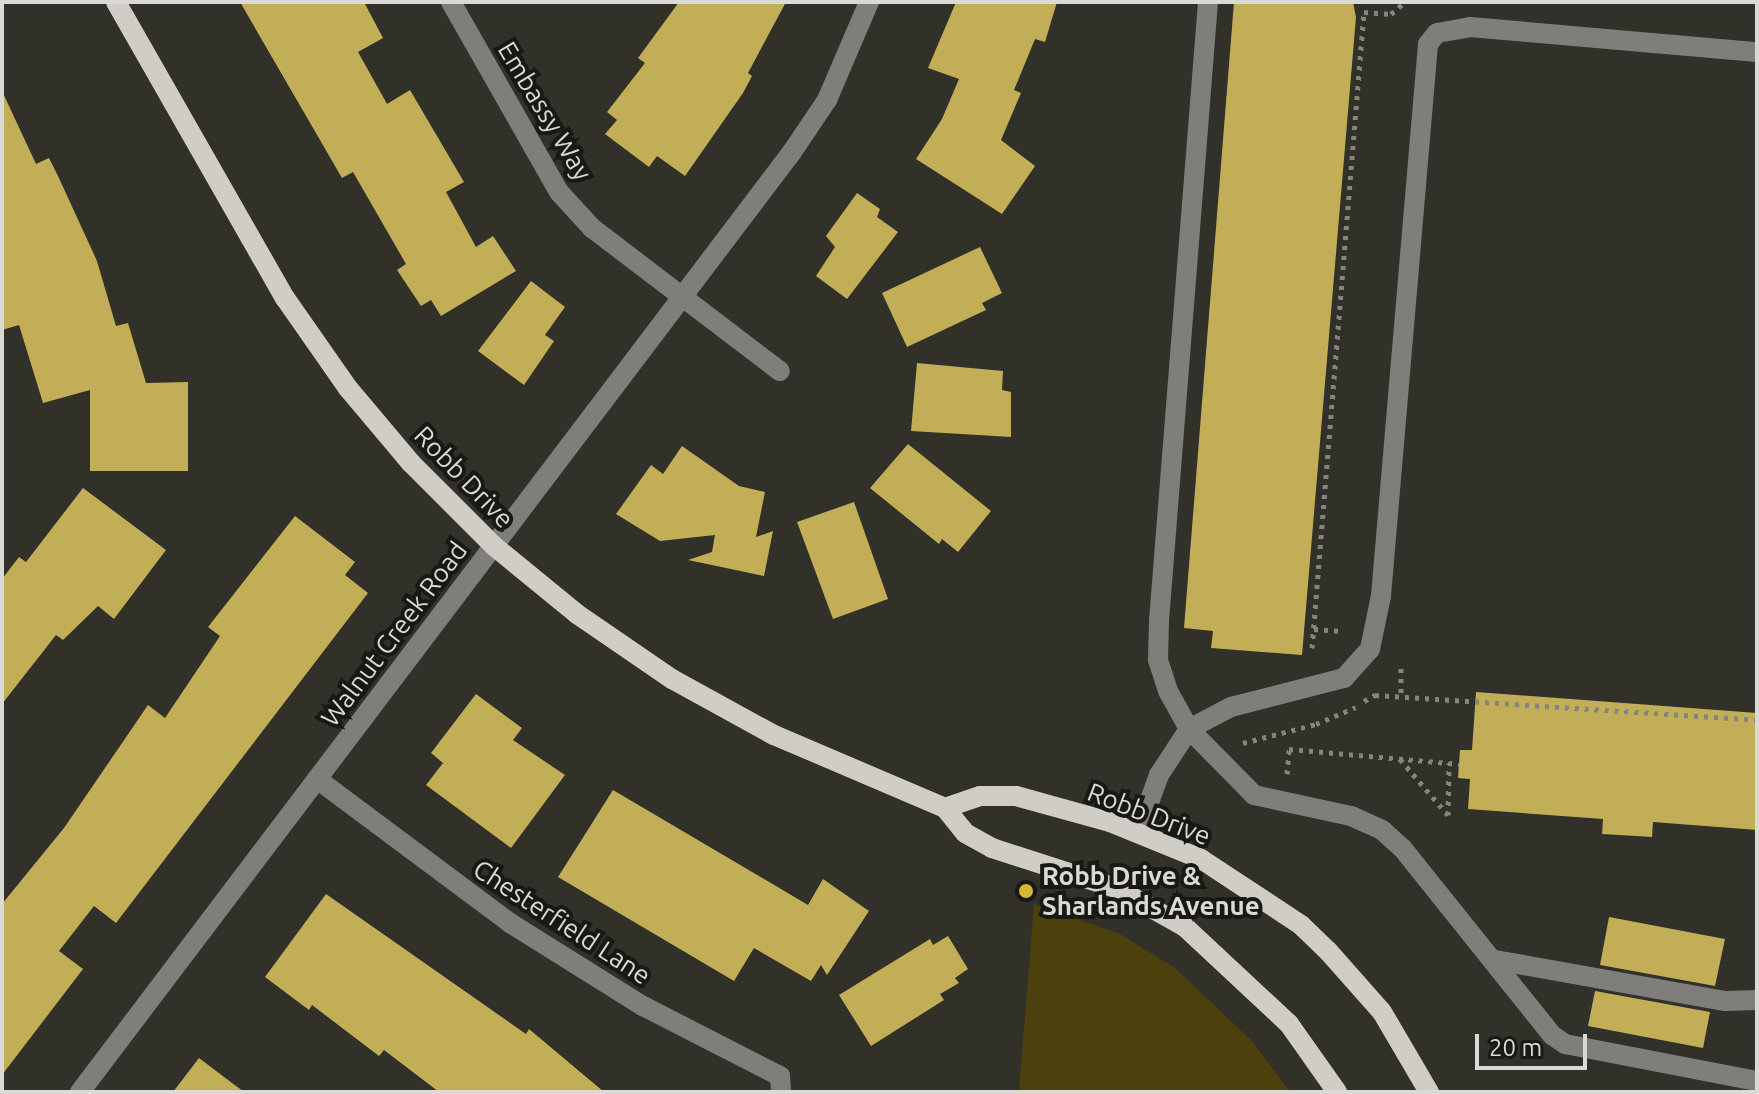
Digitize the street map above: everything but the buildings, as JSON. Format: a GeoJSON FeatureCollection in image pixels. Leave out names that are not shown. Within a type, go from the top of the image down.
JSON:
{"type":"FeatureCollection","features":[{"type":"Feature","properties":{"kind":"main road","name":"Robb Drive"},"geometry":{"type":"LineString","coordinates":[[116,2],[285,298],[347,387],[411,463],[494,546],[577,614],[672,679],[774,735],[945,808],[965,833],[992,848],[1116,888],[1185,927],[1289,1024],[1337,1092]]}},
{"type":"Feature","properties":{"kind":"main road","name":"Robb Drive"},"geometry":{"type":"LineString","coordinates":[[945,808],[980,796],[1016,796],[1138,833],[1201,859],[1301,925],[1382,1012],[1429,1092]]}},
{"type":"Feature","properties":{"kind":"street","name":"Embassy Way"},"geometry":{"type":"LineString","coordinates":[[451,2],[559,192],[592,228],[780,371]]}},
{"type":"Feature","properties":{"kind":"street","name":"Walnut Creek Road"},"geometry":{"type":"LineString","coordinates":[[80,1092],[682,297],[827,100],[869,2]]}},
{"type":"Feature","properties":{"kind":"street"},"geometry":{"type":"LineString","coordinates":[[1208,2],[1159,620],[1158,660],[1189,729],[1254,795],[1351,816],[1382,830],[1431,878],[1552,1035],[1565,1044],[1757,1081]]}},
{"type":"Feature","properties":{"kind":"street"},"geometry":{"type":"LineString","coordinates":[[1138,833],[1159,775],[1189,729],[1231,707],[1344,678],[1358,667],[1370,649],[1381,596],[1428,44],[1437,33],[1470,27],[1757,52]]}},
{"type":"Feature","properties":{"kind":"street","name":"Chesterfield Lane"},"geometry":{"type":"LineString","coordinates":[[317,779],[510,923],[643,1006],[780,1076],[781,1092]]}},
{"type":"Feature","properties":{"kind":"street"},"geometry":{"type":"LineString","coordinates":[[1495,960],[1725,1001],[1757,1000]]}},
{"type":"Feature","properties":{"kind":"path"},"geometry":{"type":"LineString","coordinates":[[1312,648],[1364,12],[1391,14],[1405,2]]}},
{"type":"Feature","properties":{"kind":"path"},"geometry":{"type":"LineString","coordinates":[[1314,629],[1342,631]]}},
{"type":"Feature","properties":{"kind":"path"},"geometry":{"type":"LineString","coordinates":[[1401,668],[1401,696]]}},
{"type":"Feature","properties":{"kind":"path"},"geometry":{"type":"LineString","coordinates":[[1247,755],[1242,741],[1316,724],[1375,695],[1757,720]]}},
{"type":"Feature","properties":{"kind":"path"},"geometry":{"type":"LineString","coordinates":[[1276,777],[1286,779],[1289,749],[1459,764]]}},
{"type":"Feature","properties":{"kind":"path"},"geometry":{"type":"LineString","coordinates":[[1400,759],[1448,815],[1449,763]]}},
{"type":"Feature","properties":{"kind":"shaded area"},"geometry":{"type":"Polygon","coordinates":[[[1034,904],[1120,934],[1175,968],[1252,1041],[1290,1092],[1019,1092],[1034,904]]]}},
{"type":"Feature","properties":{"kind":"place","name":"Robb Drive & Sharlands Avenue"},"geometry":{"type":"Point","coordinates":[1026,891]}}]}
